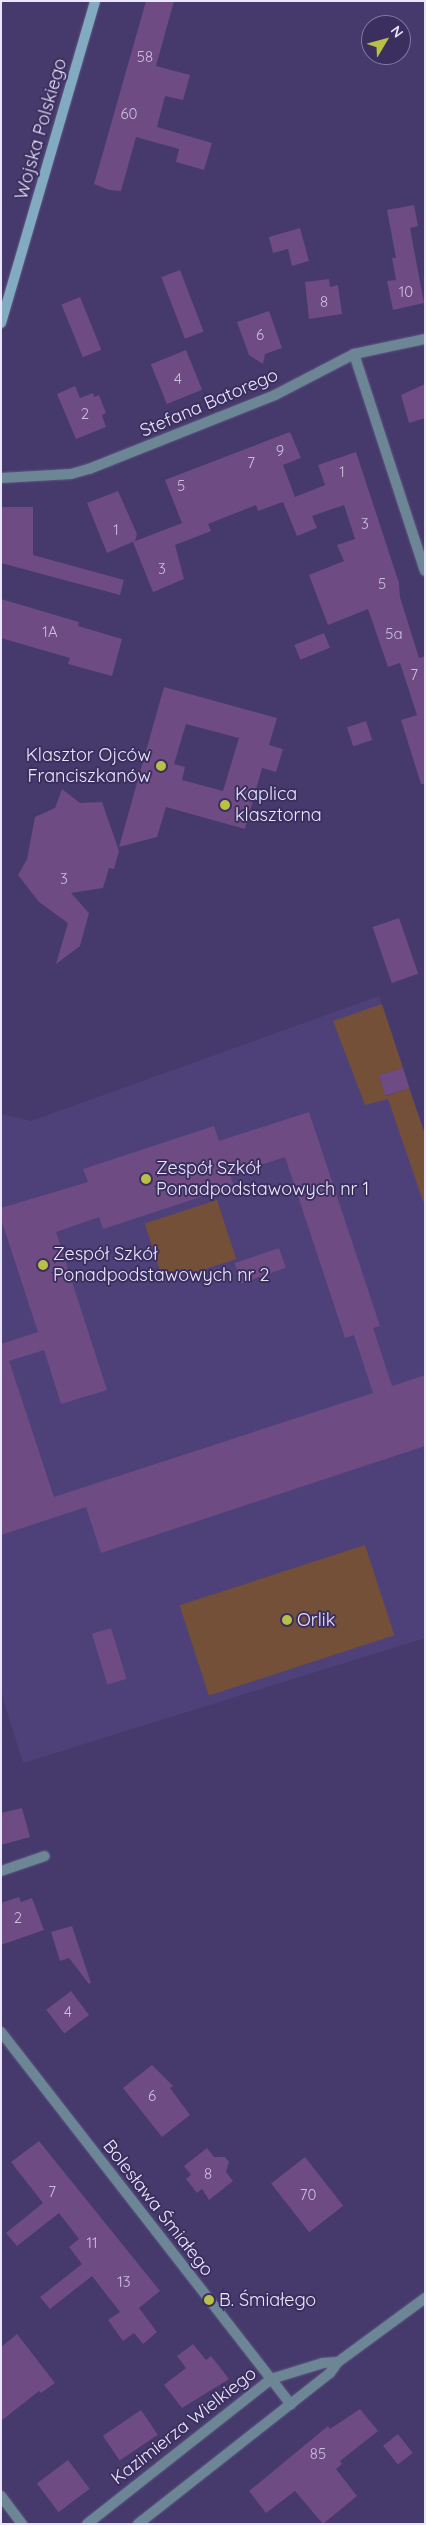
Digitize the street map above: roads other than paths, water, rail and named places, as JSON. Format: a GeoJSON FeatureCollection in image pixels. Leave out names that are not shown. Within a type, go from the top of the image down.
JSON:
{"type":"FeatureCollection","features":[{"type":"Feature","properties":{"kind":"main road","name":"Wojska Polskiego"},"geometry":{"type":"LineString","coordinates":[[1,323],[95,1]]}},
{"type":"Feature","properties":{"kind":"street","name":"Stefana Batorego"},"geometry":{"type":"LineString","coordinates":[[1,478],[71,474],[89,469],[275,394],[354,354],[425,339]]}},
{"type":"Feature","properties":{"kind":"street"},"geometry":{"type":"LineString","coordinates":[[354,354],[425,571]]}},
{"type":"Feature","properties":{"kind":"street"},"geometry":{"type":"LineString","coordinates":[[1,1870],[45,1856]]}},
{"type":"Feature","properties":{"kind":"street","name":"Bolesława Śmiałego"},"geometry":{"type":"LineString","coordinates":[[1,2032],[291,2404]]}},
{"type":"Feature","properties":{"kind":"street","name":"Kazimierza Wielkiego"},"geometry":{"type":"LineString","coordinates":[[138,2524],[330,2373],[338,2362],[425,2298]]}},
{"type":"Feature","properties":{"kind":"street","name":"Kazimierza Wielkiego"},"geometry":{"type":"LineString","coordinates":[[87,2524],[271,2379],[323,2363],[338,2362]]}},
{"type":"Feature","properties":{"kind":"street"},"geometry":{"type":"LineString","coordinates":[[1,2496],[22,2524]]}},
{"type":"Feature","properties":{"kind":"place","name":"Klasztor Ojców Franciszkanów"},"geometry":{"type":"Point","coordinates":[161,766]}},
{"type":"Feature","properties":{"kind":"place","name":"Kaplica klasztorna"},"geometry":{"type":"Point","coordinates":[225,805]}},
{"type":"Feature","properties":{"kind":"place","name":"Zespół Szkół Ponadpodstawowych nr 1"},"geometry":{"type":"Point","coordinates":[146,1179]}},
{"type":"Feature","properties":{"kind":"place","name":"Zespół Szkół Ponadpodstawowych nr 2"},"geometry":{"type":"Point","coordinates":[43,1265]}},
{"type":"Feature","properties":{"kind":"place","name":"Orlik"},"geometry":{"type":"Point","coordinates":[287,1620]}},
{"type":"Feature","properties":{"kind":"place","name":"B. Śmiałego"},"geometry":{"type":"Point","coordinates":[209,2300]}}]}
